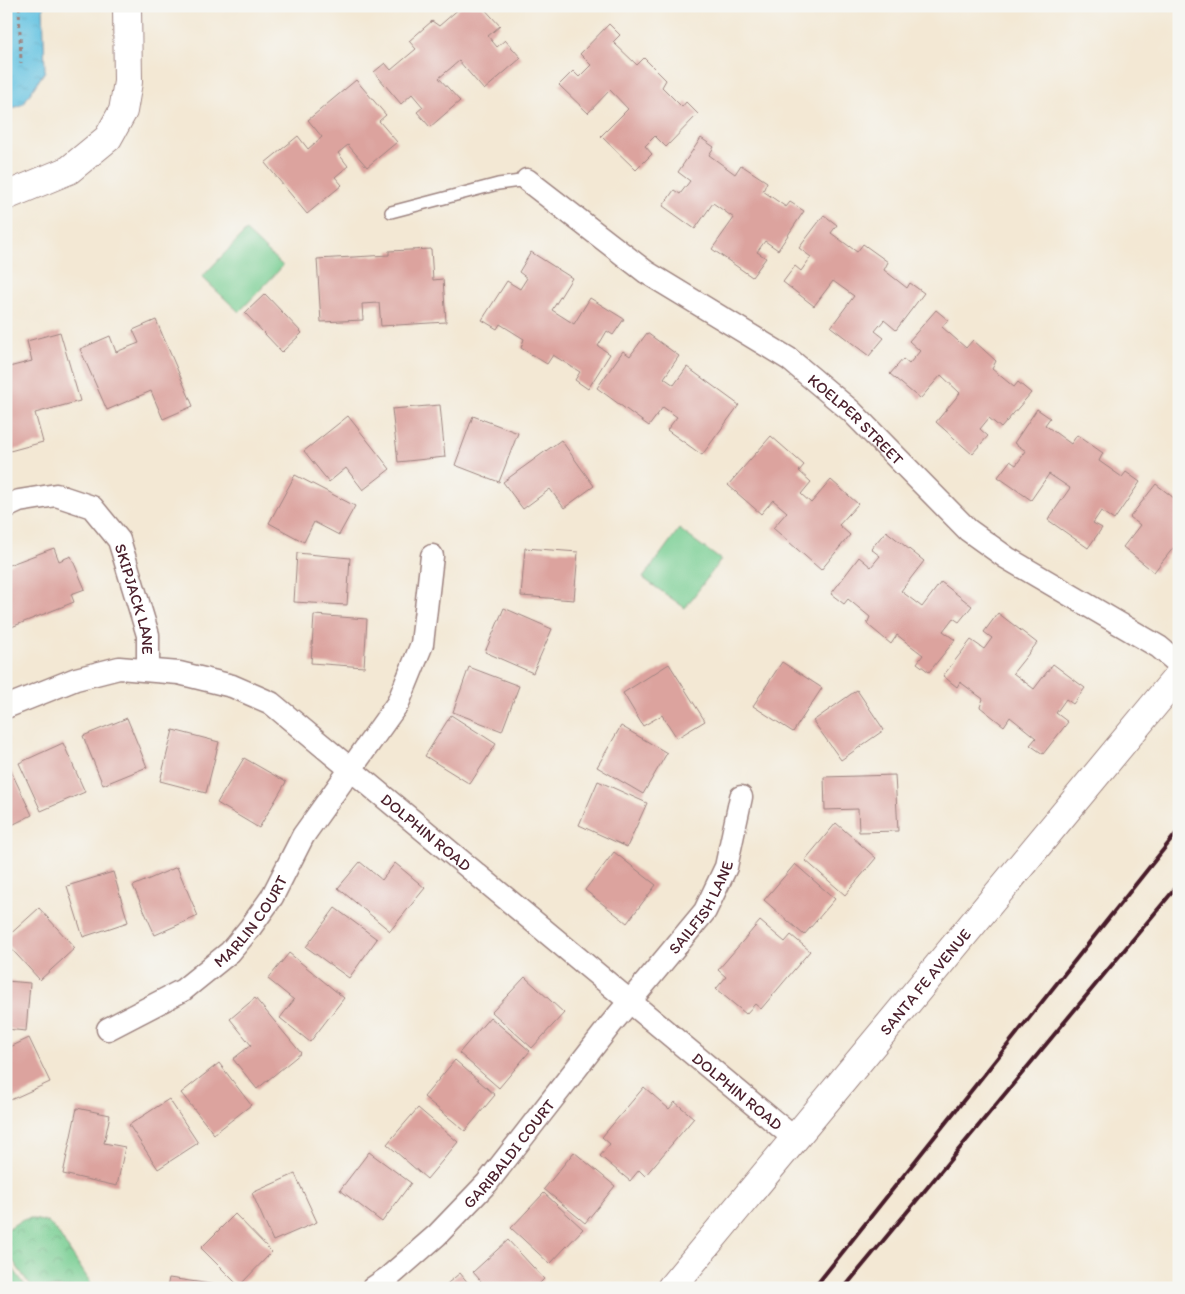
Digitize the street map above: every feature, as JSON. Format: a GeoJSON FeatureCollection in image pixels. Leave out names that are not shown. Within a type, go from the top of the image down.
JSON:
{"type":"FeatureCollection","features":[{"type":"Feature","properties":{"kind":"street"},"geometry":{"type":"LineString","coordinates":[[6,196],[69,170],[108,138],[123,111],[128,82],[127,6]]}},
{"type":"Feature","properties":{"kind":"street","name":"KOELPER STREET"},"geometry":{"type":"LineString","coordinates":[[527,180],[646,272],[789,359],[851,411],[968,530],[1006,558],[1159,647],[1179,664]]}},
{"type":"Feature","properties":{"kind":"street","name":"SKIPJACK LANE"},"geometry":{"type":"LineString","coordinates":[[6,507],[19,501],[56,495],[92,507],[118,540],[148,635],[148,669]]}},
{"type":"Feature","properties":{"kind":"street"},"geometry":{"type":"LineString","coordinates":[[351,768],[398,702],[422,644],[432,556]]}},
{"type":"Feature","properties":{"kind":"street","name":"DOLPHIN ROAD"},"geometry":{"type":"LineString","coordinates":[[6,707],[76,679],[118,668],[179,672],[232,686],[271,703],[794,1138]]}},
{"type":"Feature","properties":{"kind":"street","name":"SANTA FE AVENUE"},"geometry":{"type":"LineString","coordinates":[[671,1288],[1179,675]]}},
{"type":"Feature","properties":{"kind":"street","name":"MARLIN COURT"},"geometry":{"type":"LineString","coordinates":[[108,1029],[183,990],[230,952],[272,897],[303,836],[351,768]]}},
{"type":"Feature","properties":{"kind":"street","name":"SAILFISH LANE"},"geometry":{"type":"LineString","coordinates":[[629,1002],[705,911],[726,867],[741,798]]}},
{"type":"Feature","properties":{"kind":"street","name":"GARIBALDI COURT"},"geometry":{"type":"LineString","coordinates":[[373,1288],[389,1277],[437,1236],[487,1183],[629,1002]]}},
{"type":"Feature","properties":{"kind":"lane"},"geometry":{"type":"LineString","coordinates":[[391,212],[498,184],[527,180]]}},
{"type":"Feature","properties":{"kind":"path"},"geometry":{"type":"LineString","coordinates":[[20,6],[21,62]]}},
{"type":"Feature","properties":{"kind":"green space"},"geometry":{"type":"Polygon","coordinates":[[[246,231],[283,266],[239,312],[202,277],[246,231]]]}},
{"type":"Feature","properties":{"kind":"green space"},"geometry":{"type":"Polygon","coordinates":[[[679,529],[721,560],[685,608],[643,578],[679,529]]]}},
{"type":"Feature","properties":{"kind":"green space"},"geometry":{"type":"Polygon","coordinates":[[[29,1218],[47,1222],[56,1230],[94,1288],[32,1288],[6,1251],[6,1230],[20,1221],[29,1218]]]}},
{"type":"Feature","properties":{"kind":"green space"},"geometry":{"type":"Polygon","coordinates":[[[6,1259],[27,1288],[6,1288],[6,1259]]]}},
{"type":"Feature","properties":{"kind":"water"},"geometry":{"type":"Polygon","coordinates":[[[6,6],[43,6],[45,71],[23,104],[6,111],[6,6]]]}},
{"type":"Feature","properties":{"kind":"building"},"geometry":{"type":"Polygon","coordinates":[[[460,6],[482,6],[500,26],[488,36],[497,47],[505,40],[521,58],[484,90],[459,61],[439,78],[460,101],[430,127],[417,112],[423,107],[412,94],[401,104],[374,72],[385,63],[391,70],[416,49],[409,41],[432,21],[439,26],[460,6]]]}},
{"type":"Feature","properties":{"kind":"building"},"geometry":{"type":"Polygon","coordinates":[[[609,24],[620,35],[613,42],[637,65],[644,58],[666,80],[662,87],[682,107],[686,102],[698,114],[666,147],[655,136],[645,146],[652,154],[636,170],[601,136],[628,109],[610,90],[588,113],[559,85],[573,71],[579,77],[591,65],[580,54],[609,24]]]}},
{"type":"Feature","properties":{"kind":"building"},"geometry":{"type":"Polygon","coordinates":[[[356,80],[386,115],[379,121],[397,142],[367,167],[348,145],[338,153],[348,166],[335,177],[342,185],[307,214],[265,163],[298,136],[308,149],[322,137],[308,120],[356,80]]]}},
{"type":"Feature","properties":{"kind":"building"},"geometry":{"type":"Polygon","coordinates":[[[701,138],[714,147],[709,155],[735,174],[741,165],[767,182],[763,191],[786,207],[790,202],[804,211],[778,250],[765,241],[757,252],[766,258],[752,277],[712,249],[734,218],[713,203],[695,229],[663,206],[674,190],[680,194],[690,181],[678,172],[701,138]]]}},
{"type":"Feature","properties":{"kind":"building"},"geometry":{"type":"Polygon","coordinates":[[[824,215],[837,225],[831,233],[857,252],[863,244],[888,262],[884,270],[907,288],[910,283],[924,293],[896,330],[884,320],[875,331],[884,338],[869,356],[831,327],[854,296],[833,281],[814,306],[783,282],[795,266],[801,271],[811,257],[799,248],[824,215]]]}},
{"type":"Feature","properties":{"kind":"building"},"geometry":{"type":"Polygon","coordinates":[[[431,249],[433,280],[443,279],[446,322],[381,326],[379,303],[362,304],[363,320],[321,322],[317,259],[389,255],[389,251],[431,249]]]}},
{"type":"Feature","properties":{"kind":"building"},"geometry":{"type":"Polygon","coordinates":[[[531,252],[572,278],[552,310],[574,324],[590,298],[624,319],[613,335],[607,331],[598,346],[610,354],[588,389],[575,380],[580,372],[553,355],[547,364],[521,348],[524,339],[500,324],[497,329],[482,320],[507,281],[520,289],[527,278],[519,272],[531,252]]]}},
{"type":"Feature","properties":{"kind":"building"},"geometry":{"type":"Polygon","coordinates":[[[265,294],[302,333],[282,352],[245,313],[265,294]]]}},
{"type":"Feature","properties":{"kind":"building"},"geometry":{"type":"Polygon","coordinates":[[[936,310],[948,320],[942,327],[966,348],[973,340],[996,361],[992,369],[1014,387],[1018,382],[1031,393],[1001,428],[989,418],[980,429],[988,436],[972,454],[936,422],[960,393],[941,375],[920,399],[890,374],[903,359],[909,364],[920,351],[909,341],[936,310]]]}},
{"type":"Feature","properties":{"kind":"building"},"geometry":{"type":"Polygon","coordinates":[[[156,320],[193,406],[163,419],[151,391],[107,410],[80,349],[110,336],[116,352],[139,343],[133,330],[156,320]]]}},
{"type":"Feature","properties":{"kind":"building"},"geometry":{"type":"Polygon","coordinates":[[[60,332],[80,401],[35,413],[43,442],[10,451],[6,439],[6,360],[9,367],[32,361],[27,341],[60,332]]]}},
{"type":"Feature","properties":{"kind":"building"},"geometry":{"type":"Polygon","coordinates":[[[647,333],[679,356],[664,378],[674,385],[687,367],[739,405],[702,455],[667,430],[677,417],[663,407],[649,426],[597,388],[623,351],[630,356],[647,333]]]}},
{"type":"Feature","properties":{"kind":"building"},"geometry":{"type":"Polygon","coordinates":[[[440,405],[445,457],[398,462],[392,409],[440,405]]]}},
{"type":"Feature","properties":{"kind":"building"},"geometry":{"type":"Polygon","coordinates":[[[1037,409],[1050,418],[1045,425],[1071,444],[1077,435],[1103,453],[1099,461],[1122,477],[1126,472],[1140,482],[1114,520],[1101,511],[1093,523],[1102,528],[1088,548],[1048,520],[1070,488],[1049,474],[1031,500],[998,477],[1010,461],[1016,465],[1026,451],[1014,443],[1037,409]]]}},
{"type":"Feature","properties":{"kind":"building"},"geometry":{"type":"Polygon","coordinates":[[[348,416],[390,469],[363,490],[346,468],[329,482],[304,451],[348,416]]]}},
{"type":"Feature","properties":{"kind":"building"},"geometry":{"type":"Polygon","coordinates":[[[473,416],[518,433],[499,482],[455,465],[473,416]]]}},
{"type":"Feature","properties":{"kind":"building"},"geometry":{"type":"Polygon","coordinates":[[[771,436],[804,465],[799,471],[811,482],[801,494],[811,503],[831,480],[858,504],[839,525],[850,535],[821,570],[773,528],[787,512],[773,500],[761,514],[728,485],[771,436]]]}},
{"type":"Feature","properties":{"kind":"building"},"geometry":{"type":"Polygon","coordinates":[[[561,440],[594,486],[564,508],[550,489],[523,509],[503,482],[561,440]]]}},
{"type":"Feature","properties":{"kind":"building"},"geometry":{"type":"Polygon","coordinates":[[[295,475],[355,506],[339,535],[314,522],[304,542],[269,523],[295,475]]]}},
{"type":"Feature","properties":{"kind":"building"},"geometry":{"type":"Polygon","coordinates":[[[1156,484],[1179,502],[1179,550],[1174,547],[1154,572],[1123,547],[1140,525],[1130,517],[1156,484]]]}},
{"type":"Feature","properties":{"kind":"building"},"geometry":{"type":"Polygon","coordinates":[[[886,531],[924,561],[901,591],[922,607],[941,582],[972,606],[959,622],[953,618],[943,631],[955,640],[929,672],[917,663],[923,655],[897,635],[891,644],[867,624],[870,617],[848,599],[844,604],[831,594],[859,557],[871,567],[880,556],[871,549],[886,531]]]}},
{"type":"Feature","properties":{"kind":"building"},"geometry":{"type":"Polygon","coordinates":[[[54,548],[59,561],[71,556],[85,589],[71,594],[74,602],[9,628],[6,622],[6,566],[54,548]]]}},
{"type":"Feature","properties":{"kind":"building"},"geometry":{"type":"Polygon","coordinates":[[[525,548],[578,552],[574,600],[521,596],[525,548]]]}},
{"type":"Feature","properties":{"kind":"building"},"geometry":{"type":"Polygon","coordinates":[[[297,553],[350,558],[347,605],[294,602],[297,553]]]}},
{"type":"Feature","properties":{"kind":"building"},"geometry":{"type":"Polygon","coordinates":[[[504,608],[552,629],[533,673],[485,652],[504,608]]]}},
{"type":"Feature","properties":{"kind":"building"},"geometry":{"type":"Polygon","coordinates":[[[998,613],[1037,643],[1013,673],[1034,689],[1053,664],[1085,688],[1073,704],[1066,699],[1056,713],[1068,722],[1043,754],[1030,745],[1036,738],[1010,717],[1004,726],[980,707],[983,699],[960,682],[957,687],[943,676],[971,640],[984,649],[992,638],[984,632],[998,613]]]}},
{"type":"Feature","properties":{"kind":"building"},"geometry":{"type":"Polygon","coordinates":[[[314,615],[367,619],[364,667],[311,663],[314,615]]]}},
{"type":"Feature","properties":{"kind":"building"},"geometry":{"type":"Polygon","coordinates":[[[782,662],[822,688],[793,732],[753,706],[782,662]]]}},
{"type":"Feature","properties":{"kind":"building"},"geometry":{"type":"Polygon","coordinates":[[[669,664],[705,721],[677,738],[662,715],[643,726],[623,693],[669,664]]]}},
{"type":"Feature","properties":{"kind":"building"},"geometry":{"type":"Polygon","coordinates":[[[469,667],[519,686],[502,731],[453,712],[469,667]]]}},
{"type":"Feature","properties":{"kind":"building"},"geometry":{"type":"Polygon","coordinates":[[[857,690],[884,730],[841,760],[813,721],[857,690]]]}},
{"type":"Feature","properties":{"kind":"building"},"geometry":{"type":"Polygon","coordinates":[[[451,715],[496,744],[470,784],[425,756],[451,715]]]}},
{"type":"Feature","properties":{"kind":"building"},"geometry":{"type":"Polygon","coordinates":[[[127,718],[147,767],[103,785],[83,736],[127,718]]]}},
{"type":"Feature","properties":{"kind":"building"},"geometry":{"type":"Polygon","coordinates":[[[621,726],[667,753],[643,794],[597,767],[621,726]]]}},
{"type":"Feature","properties":{"kind":"building"},"geometry":{"type":"Polygon","coordinates":[[[173,730],[219,742],[206,793],[160,781],[173,730]]]}},
{"type":"Feature","properties":{"kind":"building"},"geometry":{"type":"Polygon","coordinates":[[[63,743],[85,792],[41,811],[19,763],[63,743]]]}},
{"type":"Feature","properties":{"kind":"building"},"geometry":{"type":"Polygon","coordinates":[[[244,758],[286,782],[259,828],[217,803],[244,758]]]}},
{"type":"Feature","properties":{"kind":"building"},"geometry":{"type":"Polygon","coordinates":[[[9,767],[32,815],[6,828],[6,769],[9,767]]]}},
{"type":"Feature","properties":{"kind":"building"},"geometry":{"type":"Polygon","coordinates":[[[895,775],[898,831],[859,832],[858,809],[825,810],[824,777],[895,775]]]}},
{"type":"Feature","properties":{"kind":"building"},"geometry":{"type":"Polygon","coordinates":[[[598,781],[647,803],[627,847],[579,825],[598,781]]]}},
{"type":"Feature","properties":{"kind":"building"},"geometry":{"type":"Polygon","coordinates":[[[836,823],[876,858],[845,895],[805,860],[836,823]]]}},
{"type":"Feature","properties":{"kind":"building"},"geometry":{"type":"Polygon","coordinates":[[[614,852],[656,885],[627,923],[585,890],[614,852]]]}},
{"type":"Feature","properties":{"kind":"building"},"geometry":{"type":"Polygon","coordinates":[[[360,862],[382,880],[395,863],[425,888],[390,931],[338,888],[360,862]]]}},
{"type":"Feature","properties":{"kind":"building"},"geometry":{"type":"Polygon","coordinates":[[[795,864],[835,899],[804,935],[764,900],[795,864]]]}},
{"type":"Feature","properties":{"kind":"building"},"geometry":{"type":"Polygon","coordinates":[[[177,867],[198,916],[155,935],[133,886],[177,867]]]}},
{"type":"Feature","properties":{"kind":"building"},"geometry":{"type":"Polygon","coordinates":[[[113,872],[128,922],[83,937],[67,886],[113,872]]]}},
{"type":"Feature","properties":{"kind":"building"},"geometry":{"type":"Polygon","coordinates":[[[39,908],[75,948],[40,980],[6,943],[6,938],[39,908]]]}},
{"type":"Feature","properties":{"kind":"building"},"geometry":{"type":"Polygon","coordinates":[[[335,908],[377,939],[349,978],[306,947],[335,908]]]}},
{"type":"Feature","properties":{"kind":"building"},"geometry":{"type":"Polygon","coordinates":[[[760,921],[785,942],[791,935],[810,951],[761,1009],[755,1004],[746,1014],[716,989],[726,977],[718,970],[760,921]]]}},
{"type":"Feature","properties":{"kind":"building"},"geometry":{"type":"Polygon","coordinates":[[[289,953],[344,998],[310,1042],[280,1018],[294,1000],[268,979],[289,953]]]}},
{"type":"Feature","properties":{"kind":"building"},"geometry":{"type":"Polygon","coordinates":[[[525,977],[564,1013],[532,1048],[492,1012],[525,977]]]}},
{"type":"Feature","properties":{"kind":"building"},"geometry":{"type":"Polygon","coordinates":[[[6,981],[30,983],[26,1031],[6,1029],[6,981]]]}},
{"type":"Feature","properties":{"kind":"building"},"geometry":{"type":"Polygon","coordinates":[[[255,998],[301,1053],[257,1089],[233,1059],[251,1045],[230,1019],[255,998]]]}},
{"type":"Feature","properties":{"kind":"building"},"geometry":{"type":"Polygon","coordinates":[[[490,1017],[530,1051],[499,1088],[459,1053],[490,1017]]]}},
{"type":"Feature","properties":{"kind":"building"},"geometry":{"type":"Polygon","coordinates":[[[29,1038],[50,1082],[6,1102],[6,1049],[29,1038]]]}},
{"type":"Feature","properties":{"kind":"building"},"geometry":{"type":"Polygon","coordinates":[[[455,1060],[495,1095],[465,1131],[424,1097],[455,1060]]]}},
{"type":"Feature","properties":{"kind":"building"},"geometry":{"type":"Polygon","coordinates":[[[219,1063],[251,1105],[214,1134],[181,1093],[219,1063]]]}},
{"type":"Feature","properties":{"kind":"building"},"geometry":{"type":"Polygon","coordinates":[[[644,1087],[669,1109],[675,1102],[694,1118],[645,1176],[639,1170],[630,1181],[600,1156],[610,1144],[602,1137],[644,1087]]]}},
{"type":"Feature","properties":{"kind":"building"},"geometry":{"type":"Polygon","coordinates":[[[169,1099],[198,1143],[158,1169],[129,1125],[169,1099]]]}},
{"type":"Feature","properties":{"kind":"building"},"geometry":{"type":"Polygon","coordinates":[[[77,1108],[110,1115],[104,1143],[125,1147],[117,1186],[63,1174],[77,1108]]]}},
{"type":"Feature","properties":{"kind":"building"},"geometry":{"type":"Polygon","coordinates":[[[418,1108],[458,1142],[427,1179],[387,1144],[418,1108]]]}},
{"type":"Feature","properties":{"kind":"building"},"geometry":{"type":"Polygon","coordinates":[[[369,1152],[411,1183],[382,1222],[340,1190],[369,1152]]]}},
{"type":"Feature","properties":{"kind":"building"},"geometry":{"type":"Polygon","coordinates":[[[574,1152],[615,1186],[585,1223],[544,1189],[574,1152]]]}},
{"type":"Feature","properties":{"kind":"building"},"geometry":{"type":"Polygon","coordinates":[[[295,1174],[317,1222],[273,1241],[252,1193],[295,1174]]]}},
{"type":"Feature","properties":{"kind":"building"},"geometry":{"type":"Polygon","coordinates":[[[544,1193],[583,1229],[550,1264],[511,1228],[544,1193]]]}},
{"type":"Feature","properties":{"kind":"building"},"geometry":{"type":"Polygon","coordinates":[[[235,1214],[272,1252],[239,1286],[201,1248],[235,1214]]]}},
{"type":"Feature","properties":{"kind":"building"},"geometry":{"type":"Polygon","coordinates":[[[508,1240],[544,1279],[535,1288],[487,1288],[473,1272],[508,1240]]]}},
{"type":"Feature","properties":{"kind":"building"},"geometry":{"type":"Polygon","coordinates":[[[460,1273],[472,1288],[442,1288],[460,1273]]]}},
{"type":"Feature","properties":{"kind":"building"},"geometry":{"type":"Polygon","coordinates":[[[169,1278],[232,1287],[232,1288],[167,1288],[169,1278]]]}},
{"type":"Feature","properties":{"kind":"railway"},"geometry":{"type":"LineString","coordinates":[[814,1288],[1179,830]]}},
{"type":"Feature","properties":{"kind":"railway"},"geometry":{"type":"LineString","coordinates":[[844,1288],[1179,884]]}}]}
